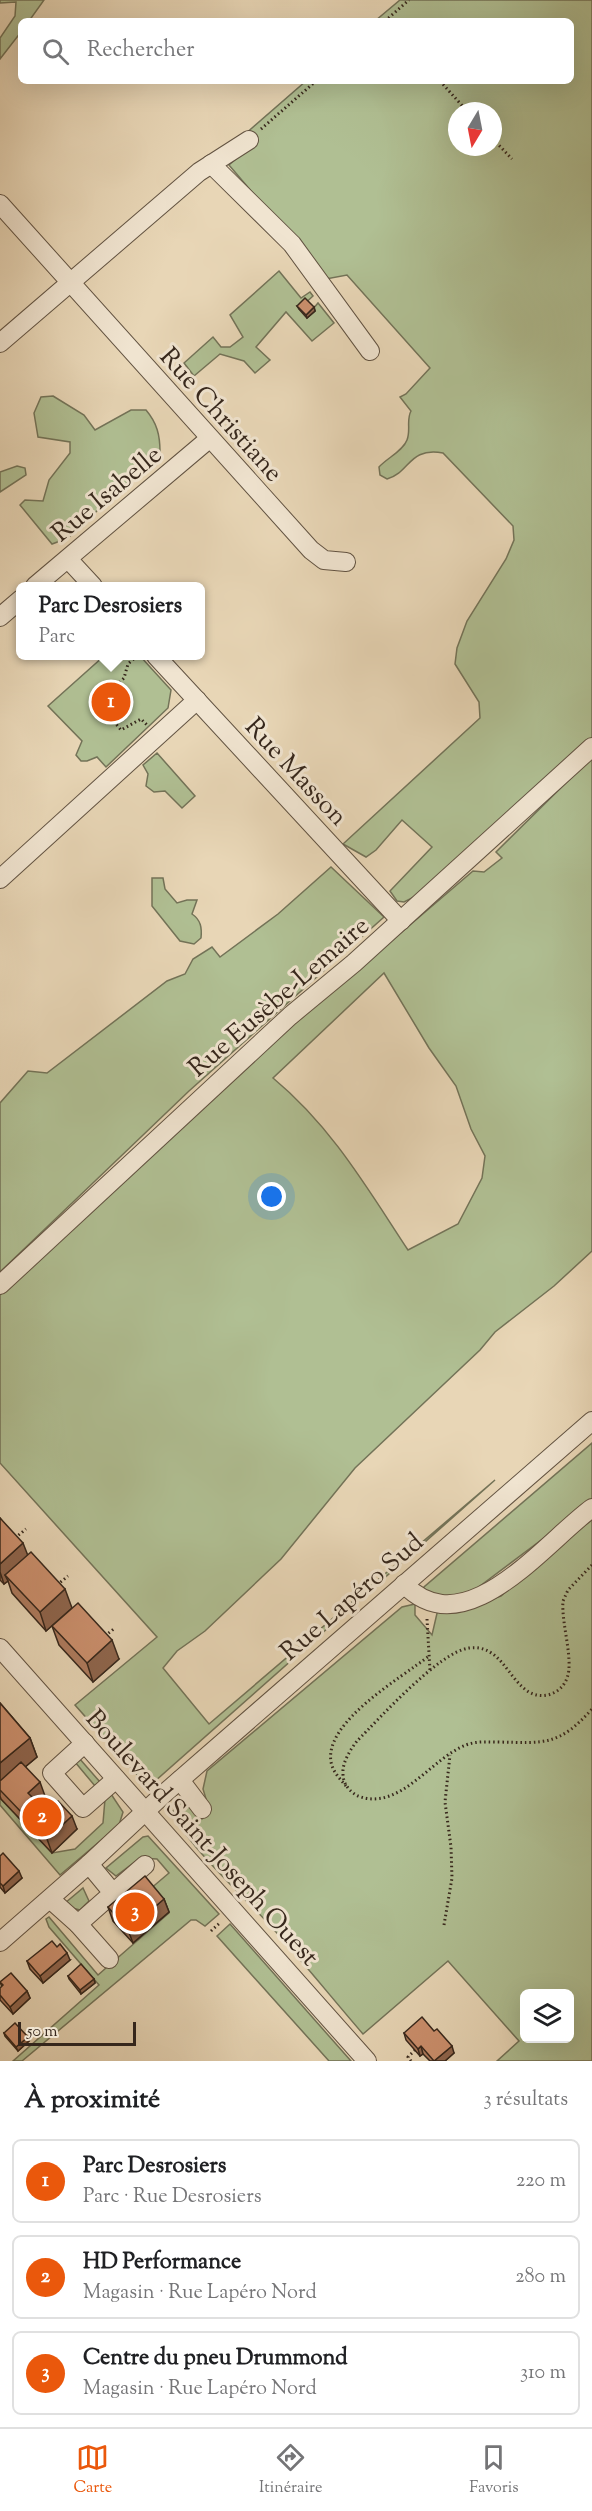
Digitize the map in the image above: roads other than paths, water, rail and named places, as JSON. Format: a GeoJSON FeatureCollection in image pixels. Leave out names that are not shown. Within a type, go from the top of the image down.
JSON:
{"type":"FeatureCollection","features":[{"type":"Feature","properties":{"kind":"street"},"geometry":{"type":"LineString","coordinates":[[0,343],[205,168],[249,141]]}},
{"type":"Feature","properties":{"kind":"street"},"geometry":{"type":"LineString","coordinates":[[205,168],[292,244],[370,351]]}},
{"type":"Feature","properties":{"kind":"street","name":"Rue Christiane"},"geometry":{"type":"LineString","coordinates":[[0,204],[209,439],[317,555],[331,562],[346,562]]}},
{"type":"Feature","properties":{"kind":"street","name":"Rue Isabelle"},"geometry":{"type":"LineString","coordinates":[[40,582],[209,439]]}},
{"type":"Feature","properties":{"kind":"street"},"geometry":{"type":"LineString","coordinates":[[68,559],[89,582]]}},
{"type":"Feature","properties":{"kind":"street"},"geometry":{"type":"LineString","coordinates":[[0,617],[16,603]]}},
{"type":"Feature","properties":{"kind":"street","name":"Rue Masson"},"geometry":{"type":"LineString","coordinates":[[160,660],[401,921]]}},
{"type":"Feature","properties":{"kind":"street"},"geometry":{"type":"LineString","coordinates":[[0,879],[197,700]]}},
{"type":"Feature","properties":{"kind":"street","name":"Rue Eusèbe-Lemaire"},"geometry":{"type":"LineString","coordinates":[[0,1285],[290,1016],[401,921],[592,747]]}},
{"type":"Feature","properties":{"kind":"street","name":"Rue Lapéro Sud"},"geometry":{"type":"LineString","coordinates":[[0,1942],[180,1780],[592,1421]]}},
{"type":"Feature","properties":{"kind":"street"},"geometry":{"type":"LineString","coordinates":[[404,1584],[428,1611],[439,1605],[476,1598],[501,1586],[592,1508]]}},
{"type":"Feature","properties":{"kind":"street","name":"Boulevard Saint-Joseph Ouest"},"geometry":{"type":"LineString","coordinates":[[0,1648],[367,2061]]}},
{"type":"Feature","properties":{"kind":"street"},"geometry":{"type":"LineString","coordinates":[[83,1808],[52,1773],[85,1743]]}},
{"type":"Feature","properties":{"kind":"street"},"geometry":{"type":"LineString","coordinates":[[40,1791],[55,1777]]}},
{"type":"Feature","properties":{"kind":"street"},"geometry":{"type":"LineString","coordinates":[[69,1821],[116,1779]]}},
{"type":"Feature","properties":{"kind":"street"},"geometry":{"type":"LineString","coordinates":[[180,1780],[202,1809]]}},
{"type":"Feature","properties":{"kind":"street"},"geometry":{"type":"LineString","coordinates":[[89,1864],[118,1917]]}},
{"type":"Feature","properties":{"kind":"street"},"geometry":{"type":"LineString","coordinates":[[78,1924],[145,1865]]}},
{"type":"Feature","properties":{"kind":"street"},"geometry":{"type":"LineString","coordinates":[[50,1899],[69,1914],[109,1959]]}},
{"type":"Feature","properties":{"kind":"place","name":"Parc Desrosiers"},"geometry":{"type":"Point","coordinates":[111,702]}},
{"type":"Feature","properties":{"kind":"place","name":"HD Performance"},"geometry":{"type":"Point","coordinates":[42,1817]}},
{"type":"Feature","properties":{"kind":"place","name":"Centre du pneu Drummond"},"geometry":{"type":"Point","coordinates":[135,1912]}}]}
